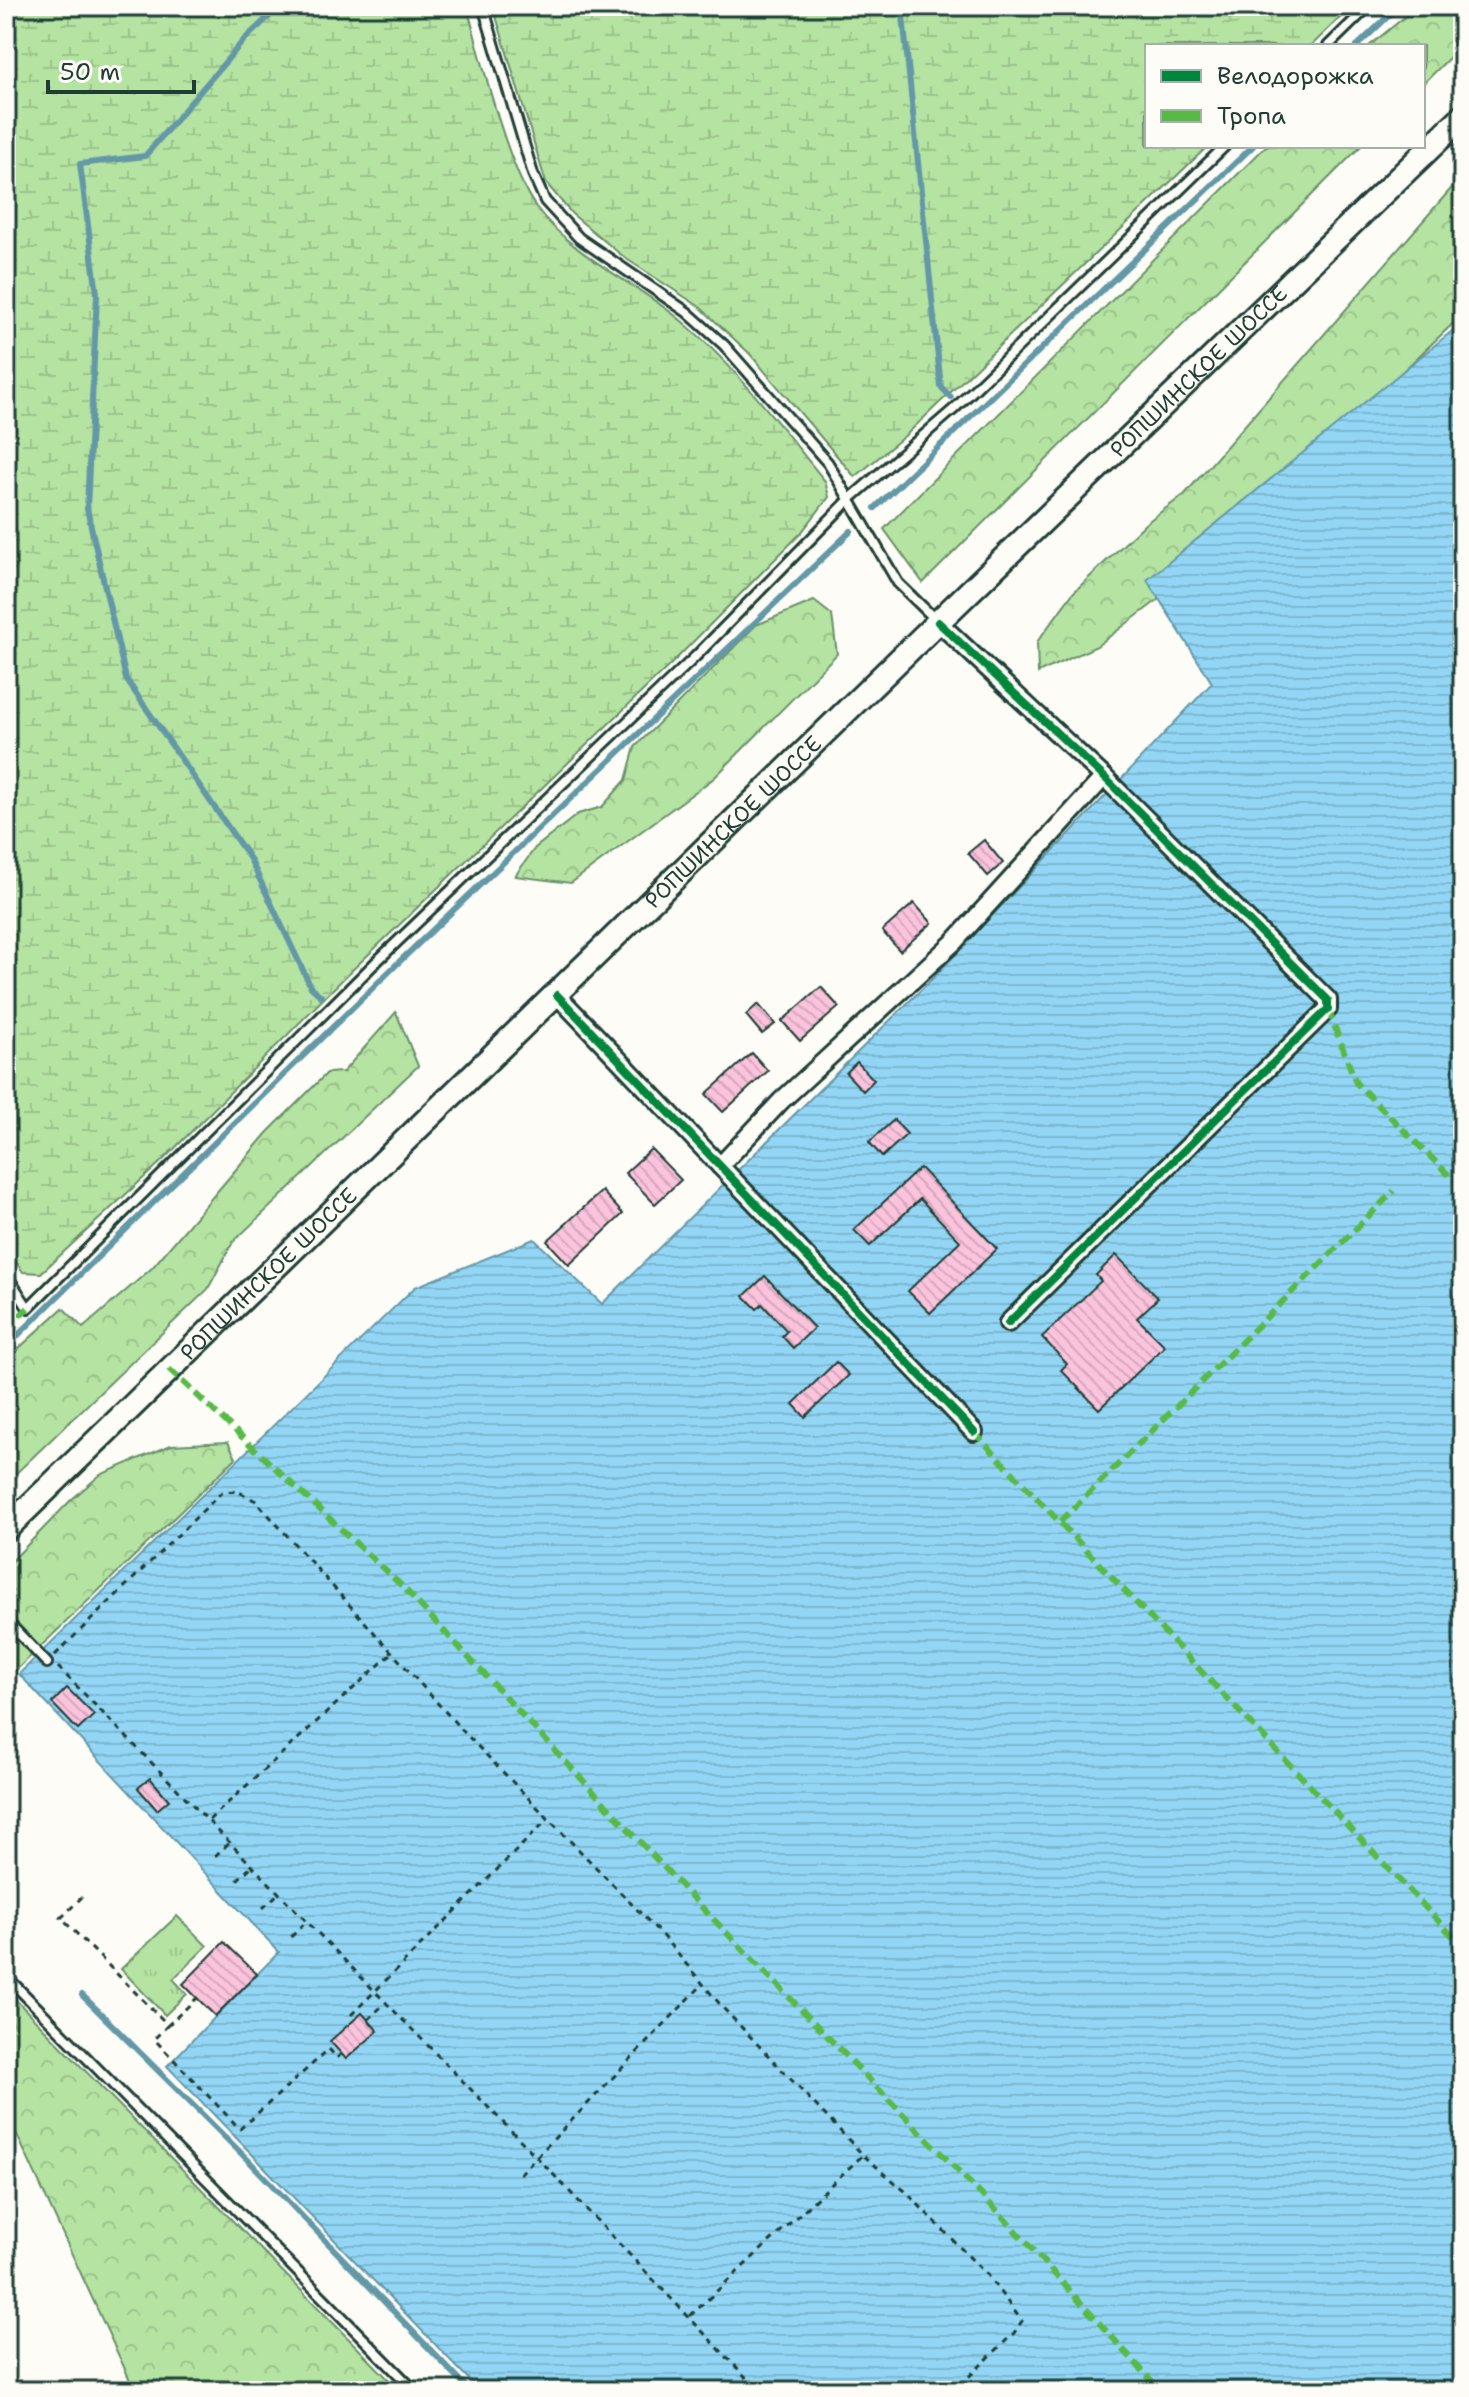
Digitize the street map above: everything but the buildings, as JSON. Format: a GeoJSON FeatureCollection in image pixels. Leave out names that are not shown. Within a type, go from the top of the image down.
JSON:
{"type":"FeatureCollection","features":[{"type":"Feature","properties":{"kind":"main road","name":"РОПШИНСКОЕ ШОССЕ"},"geometry":{"type":"LineString","coordinates":[[6,1529],[1463,116]]}},
{"type":"Feature","properties":{"kind":"street"},"geometry":{"type":"LineString","coordinates":[[938,622],[1104,777],[1328,1000],[1328,1009],[1008,1323]]}},
{"type":"Feature","properties":{"kind":"street"},"geometry":{"type":"LineString","coordinates":[[720,1166],[781,1101],[954,942],[1104,777]]}},
{"type":"Feature","properties":{"kind":"street"},"geometry":{"type":"LineString","coordinates":[[557,995],[974,1432]]}},
{"type":"Feature","properties":{"kind":"lane"},"geometry":{"type":"LineString","coordinates":[[483,6],[533,174],[545,201],[579,238],[687,312],[724,345],[828,463],[898,583],[938,622]]}},
{"type":"Feature","properties":{"kind":"lane"},"geometry":{"type":"LineString","coordinates":[[1330,44],[1369,6]]}},
{"type":"Feature","properties":{"kind":"lane"},"geometry":{"type":"LineString","coordinates":[[6,1274],[28,1308],[375,963],[695,657],[851,498],[954,409],[1223,148]]}},
{"type":"Feature","properties":{"kind":"lane"},"geometry":{"type":"LineString","coordinates":[[6,1620],[47,1663]]}},
{"type":"Feature","properties":{"kind":"lane"},"geometry":{"type":"LineString","coordinates":[[6,1976],[415,2391]]}},
{"type":"Feature","properties":{"kind":"path"},"geometry":{"type":"LineString","coordinates":[[759,2391],[280,1892],[228,1844],[209,1820],[63,1669],[47,1663],[222,1492],[237,1491],[256,1501],[349,1601],[391,1654],[660,1933],[703,1984],[863,2155],[905,2191],[987,2275],[1022,2321],[1014,2333],[954,2391]]}},
{"type":"Feature","properties":{"kind":"path"},"geometry":{"type":"LineString","coordinates":[[209,1820],[391,1654]]}},
{"type":"Feature","properties":{"kind":"path"},"geometry":{"type":"LineString","coordinates":[[351,2015],[548,1819]]}},
{"type":"Feature","properties":{"kind":"path"},"geometry":{"type":"LineString","coordinates":[[215,1856],[228,1844]]}},
{"type":"Feature","properties":{"kind":"path"},"geometry":{"type":"LineString","coordinates":[[237,1880],[253,1865]]}},
{"type":"Feature","properties":{"kind":"path"},"geometry":{"type":"LineString","coordinates":[[263,1908],[280,1892]]}},
{"type":"Feature","properties":{"kind":"path"},"geometry":{"type":"LineString","coordinates":[[82,1897],[61,1918],[168,2025]]}},
{"type":"Feature","properties":{"kind":"path"},"geometry":{"type":"LineString","coordinates":[[291,1937],[307,1921]]}},
{"type":"Feature","properties":{"kind":"path"},"geometry":{"type":"LineString","coordinates":[[520,2174],[703,1984]]}},
{"type":"Feature","properties":{"kind":"path"},"geometry":{"type":"LineString","coordinates":[[197,1998],[154,2039],[240,2129],[334,2045]]}},
{"type":"Feature","properties":{"kind":"path"},"geometry":{"type":"LineString","coordinates":[[368,2020],[386,2002]]}},
{"type":"Feature","properties":{"kind":"path"},"geometry":{"type":"LineString","coordinates":[[329,2049],[337,2058],[341,2054]]}},
{"type":"Feature","properties":{"kind":"path"},"geometry":{"type":"LineString","coordinates":[[690,2316],[863,2155]]}},
{"type":"Feature","properties":{"kind":"green space"},"geometry":{"type":"Polygon","coordinates":[[[6,6],[467,6],[505,140],[536,207],[587,256],[665,308],[703,340],[757,398],[825,481],[829,497],[801,533],[671,664],[344,978],[163,1160],[41,1273],[23,1272],[6,1247],[6,6]]]}},
{"type":"Feature","properties":{"kind":"green space"},"geometry":{"type":"Polygon","coordinates":[[[493,6],[1352,6],[1313,44],[1145,44],[1145,148],[1206,148],[907,434],[855,477],[749,353],[700,307],[625,258],[572,214],[546,183],[493,6]]]}},
{"type":"Feature","properties":{"kind":"green space"},"geometry":{"type":"Polygon","coordinates":[[[1418,6],[1463,6],[1463,44],[1425,82],[1425,44],[1371,44],[1418,6]]]}},
{"type":"Feature","properties":{"kind":"green space"},"geometry":{"type":"Polygon","coordinates":[[[1264,148],[1359,148],[923,583],[884,529],[1264,148]]]}},
{"type":"Feature","properties":{"kind":"green space"},"geometry":{"type":"Polygon","coordinates":[[[1463,175],[1463,314],[1183,581],[1097,646],[1038,673],[1037,642],[1073,593],[1146,523],[1185,494],[1463,175]]]}},
{"type":"Feature","properties":{"kind":"green space"},"geometry":{"type":"Polygon","coordinates":[[[814,601],[832,615],[837,654],[714,778],[571,883],[515,876],[535,848],[578,814],[602,807],[626,780],[635,747],[756,625],[814,601]]]}},
{"type":"Feature","properties":{"kind":"green space"},"geometry":{"type":"Polygon","coordinates":[[[396,1012],[418,1066],[233,1242],[208,1289],[6,1483],[6,1360],[63,1308],[83,1328],[152,1268],[267,1133],[327,1073],[343,1072],[396,1012]]]}},
{"type":"Feature","properties":{"kind":"green space"},"geometry":{"type":"Polygon","coordinates":[[[228,1442],[236,1458],[6,1680],[6,1567],[71,1500],[100,1475],[171,1445],[228,1442]]]}},
{"type":"Feature","properties":{"kind":"green space"},"geometry":{"type":"Polygon","coordinates":[[[177,1916],[207,1946],[173,1979],[187,1994],[165,2015],[121,1969],[177,1916]]]}},
{"type":"Feature","properties":{"kind":"green space"},"geometry":{"type":"Polygon","coordinates":[[[6,1990],[400,2391],[135,2391],[6,2111],[6,1990]]]}},
{"type":"Feature","properties":{"kind":"water"},"geometry":{"type":"Polygon","coordinates":[[[1463,322],[1463,2391],[480,2391],[167,2066],[279,1952],[19,1674],[415,1287],[534,1239],[602,1304],[935,976],[1212,683],[1147,580],[1463,322]]]}},
{"type":"Feature","properties":{"kind":"waterway"},"geometry":{"type":"LineString","coordinates":[[280,6],[244,40],[145,156],[80,164],[97,294],[87,509],[126,679],[250,859],[311,987],[321,996]]}},
{"type":"Feature","properties":{"kind":"waterway"},"geometry":{"type":"LineString","coordinates":[[902,6],[941,387],[951,397]]}},
{"type":"Feature","properties":{"kind":"waterway"},"geometry":{"type":"LineString","coordinates":[[1359,44],[1399,6]]}},
{"type":"Feature","properties":{"kind":"waterway"},"geometry":{"type":"LineString","coordinates":[[875,508],[1251,148]]}},
{"type":"Feature","properties":{"kind":"waterway"},"geometry":{"type":"LineString","coordinates":[[6,1347],[398,963],[851,531]]}},
{"type":"Feature","properties":{"kind":"waterway"},"geometry":{"type":"LineString","coordinates":[[82,1995],[250,2162],[470,2391]]}},
{"type":"Feature","properties":{"kind":"marked path"},"geometry":{"type":"LineString","coordinates":[[1328,1009],[1356,1083],[1463,1189]]}},
{"type":"Feature","properties":{"kind":"marked path"},"geometry":{"type":"LineString","coordinates":[[1060,1522],[1394,1191]]}},
{"type":"Feature","properties":{"kind":"marked path"},"geometry":{"type":"LineString","coordinates":[[6,1328],[28,1308]]}},
{"type":"Feature","properties":{"kind":"marked path"},"geometry":{"type":"LineString","coordinates":[[169,1369],[404,1588],[685,1890],[1001,2215],[1161,2391]]}},
{"type":"Feature","properties":{"kind":"marked path"},"geometry":{"type":"LineString","coordinates":[[974,1432],[1463,1947]]}},
{"type":"Feature","properties":{"kind":"cycle path"},"geometry":{"type":"LineString","coordinates":[[938,622],[1104,777],[1328,1000],[1328,1009],[1008,1323]]}},
{"type":"Feature","properties":{"kind":"cycle path"},"geometry":{"type":"LineString","coordinates":[[557,995],[974,1432]]}}]}
